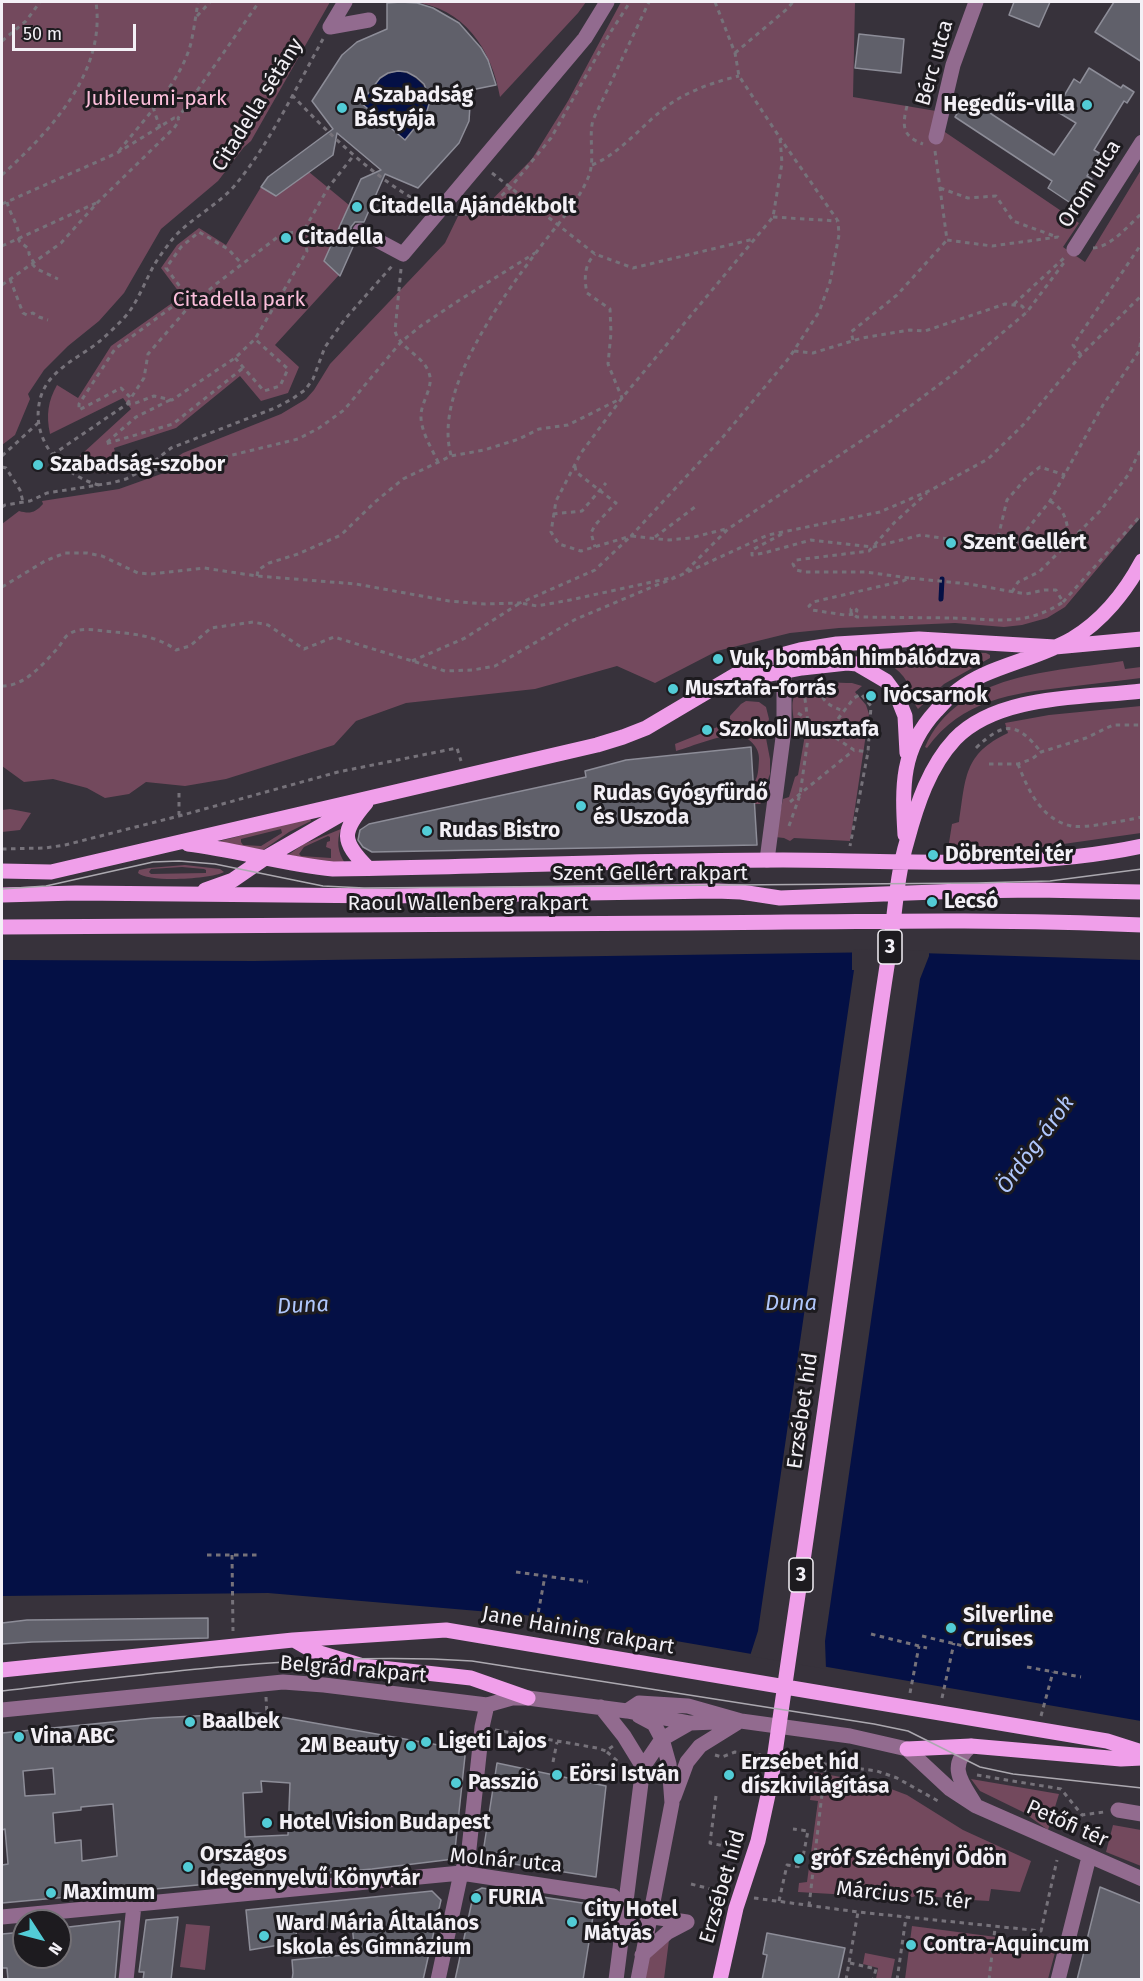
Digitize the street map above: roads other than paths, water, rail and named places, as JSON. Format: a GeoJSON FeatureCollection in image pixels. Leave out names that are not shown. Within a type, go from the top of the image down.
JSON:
{"type":"FeatureCollection","features":[{"type":"Feature","properties":{"kind":"main road"},"geometry":{"type":"LineString","coordinates":[[1055,647],[1072,638],[1102,616],[1129,582],[1142,561]]}},
{"type":"Feature","properties":{"kind":"main road","name":"Szent Gellért rakpart"},"geometry":{"type":"LineString","coordinates":[[2,871],[51,872],[623,738],[654,723],[747,667],[771,657],[837,644],[919,639],[1055,647]]}},
{"type":"Feature","properties":{"kind":"main road","name":"3"},"geometry":{"type":"LineString","coordinates":[[906,844],[903,809],[908,759],[921,728],[954,692],[981,676],[1055,647],[1142,639]]}},
{"type":"Feature","properties":{"kind":"main road"},"geometry":{"type":"LineString","coordinates":[[718,684],[784,672],[847,663],[857,664],[886,681],[897,696],[905,716],[908,759]]}},
{"type":"Feature","properties":{"kind":"main road","name":"3"},"geometry":{"type":"LineString","coordinates":[[906,844],[930,774],[948,748],[970,725],[1011,707],[1136,691]]}},
{"type":"Feature","properties":{"kind":"main road"},"geometry":{"type":"LineString","coordinates":[[368,868],[350,849],[346,839],[347,831],[356,814],[370,799]]}},
{"type":"Feature","properties":{"kind":"main road","name":"Szent Gellért rakpart"},"geometry":{"type":"LineString","coordinates":[[194,894],[233,880],[314,828],[370,799]]}},
{"type":"Feature","properties":{"kind":"main road","name":"Szent Gellért rakpart"},"geometry":{"type":"LineString","coordinates":[[180,843],[212,847],[296,865],[333,869],[767,860],[1005,862],[1056,859],[1142,846]]}},
{"type":"Feature","properties":{"kind":"main road","name":"Erzsébet híd"},"geometry":{"type":"LineString","coordinates":[[720,1980],[736,1908],[758,1841],[771,1782],[840,1307],[876,1038],[906,844]]}},
{"type":"Feature","properties":{"kind":"main road","name":"Szent Gellért rakpart"},"geometry":{"type":"LineString","coordinates":[[2,895],[76,893],[389,896],[716,891],[780,898],[961,891],[1142,892]]}},
{"type":"Feature","properties":{"kind":"main road","name":"Raoul Wallenberg rakpart"},"geometry":{"type":"LineString","coordinates":[[2,927],[934,921],[1142,924]]}},
{"type":"Feature","properties":{"kind":"main road","name":"Jane Haining rakpart"},"geometry":{"type":"LineString","coordinates":[[2,1670],[293,1640],[446,1630],[1107,1741],[1142,1752]]}},
{"type":"Feature","properties":{"kind":"main road"},"geometry":{"type":"LineString","coordinates":[[293,1640],[313,1651],[363,1666],[471,1678],[528,1698]]}},
{"type":"Feature","properties":{"kind":"main road"},"geometry":{"type":"LineString","coordinates":[[907,1749],[971,1746],[1121,1759],[1142,1758]]}},
{"type":"Feature","properties":{"kind":"street","name":"Citadella sétány"},"geometry":{"type":"LineString","coordinates":[[345,2],[330,27],[369,20]]}},
{"type":"Feature","properties":{"kind":"street"},"geometry":{"type":"LineString","coordinates":[[360,231],[403,254],[585,38],[607,2]]}},
{"type":"Feature","properties":{"kind":"street","name":"Bérc utca"},"geometry":{"type":"LineString","coordinates":[[930,141],[953,65],[976,2]]}},
{"type":"Feature","properties":{"kind":"street","name":"Orom utca"},"geometry":{"type":"LineString","coordinates":[[1074,249],[1142,142]]}},
{"type":"Feature","properties":{"kind":"street"},"geometry":{"type":"LineString","coordinates":[[767,860],[781,753],[784,672]]}},
{"type":"Feature","properties":{"kind":"street"},"geometry":{"type":"LineString","coordinates":[[2,879],[51,872]]}},
{"type":"Feature","properties":{"kind":"street","name":"Belgrád rakpart"},"geometry":{"type":"LineString","coordinates":[[2,1710],[283,1682],[487,1705],[512,1698],[528,1698],[627,1711],[690,1723],[741,1721]]}},
{"type":"Feature","properties":{"kind":"street","name":"Belgrád rakpart"},"geometry":{"type":"LineString","coordinates":[[627,1711],[639,1703],[688,1706],[741,1721],[850,1736],[907,1749]]}},
{"type":"Feature","properties":{"kind":"street"},"geometry":{"type":"LineString","coordinates":[[438,1980],[461,1873],[468,1858],[482,1727],[487,1705]]}},
{"type":"Feature","properties":{"kind":"street"},"geometry":{"type":"LineString","coordinates":[[601,1707],[624,1736],[643,1767]]}},
{"type":"Feature","properties":{"kind":"street"},"geometry":{"type":"LineString","coordinates":[[627,1711],[654,1724],[662,1739],[669,1764],[672,1803]]}},
{"type":"Feature","properties":{"kind":"street"},"geometry":{"type":"LineString","coordinates":[[638,1980],[672,1803],[687,1762],[700,1746],[741,1721]]}},
{"type":"Feature","properties":{"kind":"street"},"geometry":{"type":"LineString","coordinates":[[616,1980],[643,1767],[662,1739],[690,1723]]}},
{"type":"Feature","properties":{"kind":"street"},"geometry":{"type":"LineString","coordinates":[[971,1746],[957,1765],[958,1773],[976,1806]]}},
{"type":"Feature","properties":{"kind":"street","name":"Petőfi tér"},"geometry":{"type":"LineString","coordinates":[[907,1749],[950,1789],[976,1806],[1142,1880]]}},
{"type":"Feature","properties":{"kind":"street"},"geometry":{"type":"LineString","coordinates":[[1118,1810],[1142,1814]]}},
{"type":"Feature","properties":{"kind":"street"},"geometry":{"type":"LineString","coordinates":[[1058,1980],[1089,1857]]}},
{"type":"Feature","properties":{"kind":"street","name":"Molnár utca"},"geometry":{"type":"LineString","coordinates":[[2,1917],[134,1905],[228,1889],[461,1873],[612,1896]]}},
{"type":"Feature","properties":{"kind":"street"},"geometry":{"type":"LineString","coordinates":[[126,1980],[134,1905]]}},
{"type":"Feature","properties":{"kind":"street"},"geometry":{"type":"LineString","coordinates":[[626,1913],[687,1922],[668,1932],[642,1954]]}},
{"type":"Feature","properties":{"kind":"water"},"geometry":{"type":"Polygon","coordinates":[[[398,71],[418,80],[429,99],[424,118],[405,140],[361,103],[381,79],[398,71]]]}},
{"type":"Feature","properties":{"kind":"water","name":"Duna"},"geometry":{"type":"Polygon","coordinates":[[[888,952],[1141,960],[1141,1721],[525,1615],[268,1593],[2,1596],[2,960],[254,961],[888,952]]]}},
{"type":"Feature","properties":{"kind":"waterway"},"geometry":{"type":"LineString","coordinates":[[941,599],[942,579]]}},
{"type":"Feature","properties":{"kind":"tram line"},"geometry":{"type":"LineString","coordinates":[[2,889],[46,886],[153,862],[179,861],[215,864],[323,886],[364,888],[977,883],[1050,881],[1142,869]]}},
{"type":"Feature","properties":{"kind":"tram line"},"geometry":{"type":"LineString","coordinates":[[2,1691],[178,1671],[296,1661],[355,1659],[472,1661],[874,1724],[908,1731],[980,1767],[1013,1774],[1142,1788]]}},
{"type":"Feature","properties":{"kind":"place","name":"Hegedűs-villa"},"geometry":{"type":"Point","coordinates":[1087,105]}},
{"type":"Feature","properties":{"kind":"place","name":"A Szabadság Bástyája"},"geometry":{"type":"Point","coordinates":[342,108]}},
{"type":"Feature","properties":{"kind":"place","name":"Citadella Ajándékbolt"},"geometry":{"type":"Point","coordinates":[357,207]}},
{"type":"Feature","properties":{"kind":"place","name":"Citadella"},"geometry":{"type":"Point","coordinates":[286,238]}},
{"type":"Feature","properties":{"kind":"place","name":"Szabadság-szobor"},"geometry":{"type":"Point","coordinates":[38,465]}},
{"type":"Feature","properties":{"kind":"place","name":"Szent Gellért"},"geometry":{"type":"Point","coordinates":[951,543]}},
{"type":"Feature","properties":{"kind":"place","name":"Vuk, bombán himbálódzva"},"geometry":{"type":"Point","coordinates":[718,659]}},
{"type":"Feature","properties":{"kind":"place","name":"Musztafa-forrás"},"geometry":{"type":"Point","coordinates":[673,689]}},
{"type":"Feature","properties":{"kind":"place","name":"Ivócsarnok"},"geometry":{"type":"Point","coordinates":[871,696]}},
{"type":"Feature","properties":{"kind":"place","name":"Szokoli Musztafa"},"geometry":{"type":"Point","coordinates":[707,730]}},
{"type":"Feature","properties":{"kind":"place","name":"Rudas Gyógyfürdő és Uszoda"},"geometry":{"type":"Point","coordinates":[581,806]}},
{"type":"Feature","properties":{"kind":"place","name":"Rudas Bistro"},"geometry":{"type":"Point","coordinates":[427,831]}},
{"type":"Feature","properties":{"kind":"place","name":"Döbrentei tér"},"geometry":{"type":"Point","coordinates":[933,855]}},
{"type":"Feature","properties":{"kind":"place","name":"Lecsó"},"geometry":{"type":"Point","coordinates":[932,902]}},
{"type":"Feature","properties":{"kind":"place","name":"Silverline Cruises"},"geometry":{"type":"Point","coordinates":[951,1628]}},
{"type":"Feature","properties":{"kind":"place","name":"Baalbek"},"geometry":{"type":"Point","coordinates":[190,1722]}},
{"type":"Feature","properties":{"kind":"place","name":"Vina ABC"},"geometry":{"type":"Point","coordinates":[19,1737]}},
{"type":"Feature","properties":{"kind":"place","name":"Ligeti Lajos"},"geometry":{"type":"Point","coordinates":[426,1742]}},
{"type":"Feature","properties":{"kind":"place","name":"2M Beauty"},"geometry":{"type":"Point","coordinates":[411,1746]}},
{"type":"Feature","properties":{"kind":"place","name":"Eörsi István"},"geometry":{"type":"Point","coordinates":[557,1775]}},
{"type":"Feature","properties":{"kind":"place","name":"Erzsébet híd díszkivilágítása"},"geometry":{"type":"Point","coordinates":[729,1775]}},
{"type":"Feature","properties":{"kind":"place","name":"Passzió"},"geometry":{"type":"Point","coordinates":[456,1783]}},
{"type":"Feature","properties":{"kind":"place","name":"Hotel Vision Budapest"},"geometry":{"type":"Point","coordinates":[267,1823]}},
{"type":"Feature","properties":{"kind":"place","name":"gróf Széchényi Ödön"},"geometry":{"type":"Point","coordinates":[799,1859]}},
{"type":"Feature","properties":{"kind":"place","name":"Országos Idegennyelvű Könyvtár"},"geometry":{"type":"Point","coordinates":[188,1867]}},
{"type":"Feature","properties":{"kind":"place","name":"Maximum"},"geometry":{"type":"Point","coordinates":[51,1893]}},
{"type":"Feature","properties":{"kind":"place","name":"FURIA"},"geometry":{"type":"Point","coordinates":[476,1898]}},
{"type":"Feature","properties":{"kind":"place","name":"City Hotel Mátyás"},"geometry":{"type":"Point","coordinates":[572,1922]}},
{"type":"Feature","properties":{"kind":"place","name":"Ward Mária Általános Iskola és Gimnázium"},"geometry":{"type":"Point","coordinates":[264,1936]}},
{"type":"Feature","properties":{"kind":"place","name":"Contra-Aquincum"},"geometry":{"type":"Point","coordinates":[911,1945]}},
{"type":"Feature","properties":{"kind":"park label","name":"Jubileumi-park"},"geometry":{"type":"Point","coordinates":[156,99]}},
{"type":"Feature","properties":{"kind":"park label","name":"Citadella park"},"geometry":{"type":"Point","coordinates":[239,300]}},
{"type":"Feature","properties":{"kind":"water label","name":"Ördög-árok"},"geometry":{"type":"Point","coordinates":[1036,1145]}}]}
